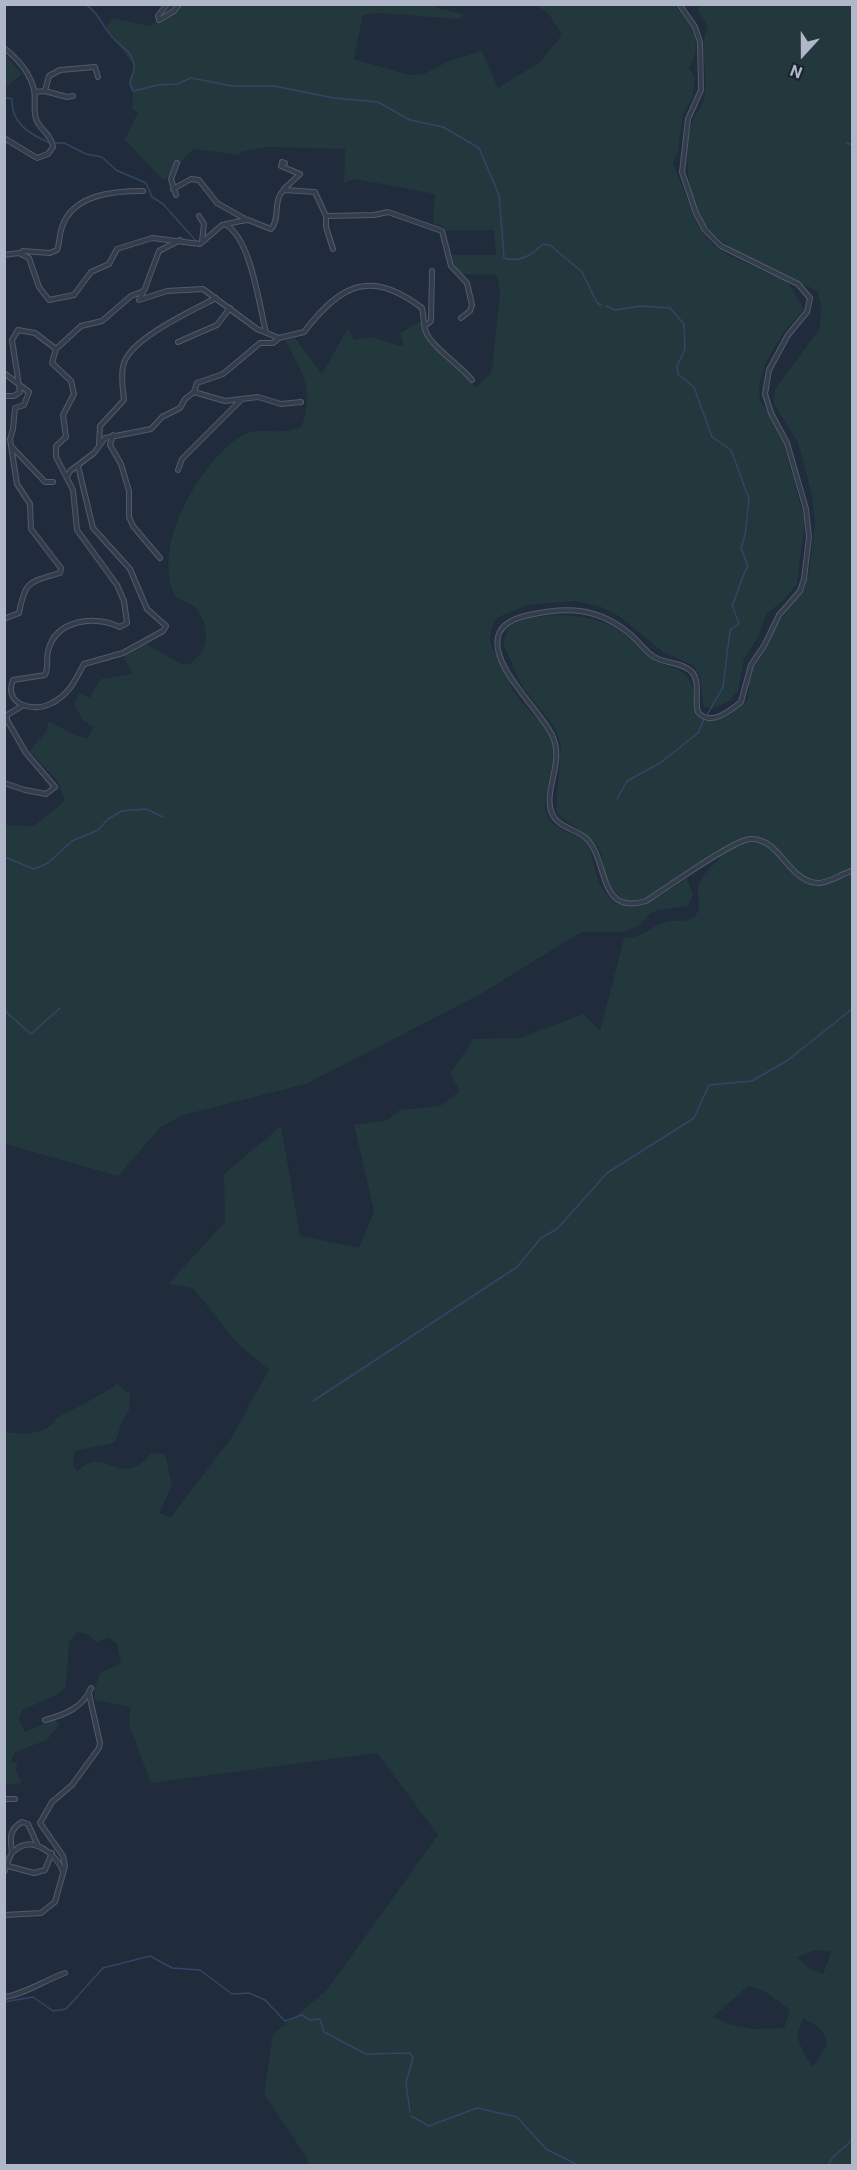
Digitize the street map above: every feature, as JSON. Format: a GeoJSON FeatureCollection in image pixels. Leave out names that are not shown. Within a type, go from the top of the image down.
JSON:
{"type":"FeatureCollection","features":[{"type":"Feature","properties":{"kind":"street"},"geometry":{"type":"LineString","coordinates":[[167,4],[158,16],[159,20],[174,11],[179,4]]}},
{"type":"Feature","properties":{"kind":"street"},"geometry":{"type":"LineString","coordinates":[[679,4],[695,27],[700,42],[701,90],[688,119],[682,159],[684,182],[696,213],[705,230],[721,246],[798,284],[810,298],[808,310],[788,335],[769,370],[765,394],[771,413],[788,443],[806,509],[809,537],[804,579],[800,591],[778,615],[764,646],[751,665],[741,702],[712,719],[705,718],[698,712],[696,681],[690,670],[655,657],[622,627],[591,612],[562,609],[515,619],[501,630],[498,650],[516,687],[548,729],[556,746],[551,812],[560,824],[587,840],[612,895],[627,903],[646,901],[728,847],[747,839],[764,841],[802,876],[816,883],[852,871]]}},
{"type":"Feature","properties":{"kind":"street"},"geometry":{"type":"LineString","coordinates":[[4,48],[18,60],[30,77],[35,92],[36,119],[52,141],[51,150],[37,158],[4,138]]}},
{"type":"Feature","properties":{"kind":"street"},"geometry":{"type":"LineString","coordinates":[[45,91],[49,76],[60,70],[95,68],[98,77]]}},
{"type":"Feature","properties":{"kind":"street"},"geometry":{"type":"LineString","coordinates":[[35,92],[45,91],[67,97],[73,96]]}},
{"type":"Feature","properties":{"kind":"street"},"geometry":{"type":"LineString","coordinates":[[173,189],[191,179],[199,180],[217,203],[248,220],[273,228],[277,199],[300,174],[281,166],[282,162],[285,163]]}},
{"type":"Feature","properties":{"kind":"street"},"geometry":{"type":"LineString","coordinates":[[176,195],[171,179],[177,163]]}},
{"type":"Feature","properties":{"kind":"street"},"geometry":{"type":"LineString","coordinates":[[284,190],[315,192],[326,216],[326,227],[333,249]]}},
{"type":"Feature","properties":{"kind":"street"},"geometry":{"type":"LineString","coordinates":[[4,255],[23,251],[50,253],[57,250],[64,222],[86,200],[112,192],[143,191]]}},
{"type":"Feature","properties":{"kind":"street"},"geometry":{"type":"LineString","coordinates":[[326,216],[388,213],[442,231],[451,266],[467,283],[472,306],[461,318]]}},
{"type":"Feature","properties":{"kind":"street"},"geometry":{"type":"LineString","coordinates":[[199,216],[204,224],[202,242]]}},
{"type":"Feature","properties":{"kind":"street"},"geometry":{"type":"LineString","coordinates":[[19,253],[32,262],[39,287],[50,300],[74,295],[91,272],[109,264],[117,249],[133,246],[148,238],[181,240],[196,244],[225,225],[248,220]]}},
{"type":"Feature","properties":{"kind":"street"},"geometry":{"type":"LineString","coordinates":[[225,225],[236,232],[242,243],[253,274],[266,332]]}},
{"type":"Feature","properties":{"kind":"street"},"geometry":{"type":"LineString","coordinates":[[181,240],[159,251],[139,300],[146,300],[167,291],[199,289],[216,298],[257,329],[279,338]]}},
{"type":"Feature","properties":{"kind":"street"},"geometry":{"type":"LineString","coordinates":[[425,326],[430,321],[432,310],[432,272]]}},
{"type":"Feature","properties":{"kind":"street"},"geometry":{"type":"LineString","coordinates":[[67,477],[105,438],[151,429],[162,417],[176,411],[194,392],[196,383],[224,374],[260,344],[273,343],[279,338],[304,332],[311,320],[336,298],[360,285],[379,285],[422,308],[429,337],[443,353],[459,364],[472,380]]}},
{"type":"Feature","properties":{"kind":"street"},"geometry":{"type":"LineString","coordinates":[[22,705],[12,698],[10,692],[12,680],[45,675],[49,648],[66,627],[74,622],[108,621],[120,627],[127,623],[124,602],[117,585],[77,530],[72,490],[56,457],[56,446],[66,437],[63,415],[74,394],[71,381],[52,363],[56,349],[81,326],[102,321],[131,296],[144,291]]}},
{"type":"Feature","properties":{"kind":"street"},"geometry":{"type":"LineString","coordinates":[[99,446],[99,428],[124,400],[123,367],[128,355],[180,315],[216,298]]}},
{"type":"Feature","properties":{"kind":"street"},"geometry":{"type":"LineString","coordinates":[[178,342],[217,325],[230,308]]}},
{"type":"Feature","properties":{"kind":"street"},"geometry":{"type":"LineString","coordinates":[[4,396],[14,396],[20,392],[12,340],[18,330],[35,333],[56,349]]}},
{"type":"Feature","properties":{"kind":"street"},"geometry":{"type":"LineString","coordinates":[[4,373],[29,392],[24,405],[15,408],[11,446],[17,484],[32,509],[31,529],[61,568],[60,573],[28,584],[23,592],[19,613],[4,619]]}},
{"type":"Feature","properties":{"kind":"street"},"geometry":{"type":"LineString","coordinates":[[194,392],[225,401],[258,397],[281,404],[301,402]]}},
{"type":"Feature","properties":{"kind":"street"},"geometry":{"type":"LineString","coordinates":[[178,470],[182,459],[242,399]]}},
{"type":"Feature","properties":{"kind":"street"},"geometry":{"type":"LineString","coordinates":[[113,435],[110,445],[121,464],[129,491],[129,517],[160,558]]}},
{"type":"Feature","properties":{"kind":"street"},"geometry":{"type":"LineString","coordinates":[[11,446],[34,473],[45,482],[52,482]]}},
{"type":"Feature","properties":{"kind":"street"},"geometry":{"type":"LineString","coordinates":[[4,783],[46,794],[55,788],[26,753],[7,720],[7,715],[22,705],[51,704],[78,680],[84,664],[111,658],[131,650],[163,631],[166,626],[147,609],[130,569],[93,528],[78,466]]}},
{"type":"Feature","properties":{"kind":"street"},"geometry":{"type":"LineString","coordinates":[[45,1720],[59,1717],[78,1707],[91,1688]]}},
{"type":"Feature","properties":{"kind":"street"},"geometry":{"type":"LineString","coordinates":[[4,1915],[41,1913],[55,1902],[63,1873],[63,1856],[40,1823],[52,1802],[72,1785],[99,1748],[100,1743],[88,1694]]}},
{"type":"Feature","properties":{"kind":"street"},"geometry":{"type":"LineString","coordinates":[[4,1799],[15,1799]]}},
{"type":"Feature","properties":{"kind":"street"},"geometry":{"type":"LineString","coordinates":[[4,1872],[12,1853],[10,1835],[15,1826],[22,1822],[28,1824],[38,1845]]}},
{"type":"Feature","properties":{"kind":"street"},"geometry":{"type":"LineString","coordinates":[[12,1853],[26,1845],[38,1845],[52,1853],[63,1873]]}},
{"type":"Feature","properties":{"kind":"street"},"geometry":{"type":"LineString","coordinates":[[6,1866],[41,1872],[45,1870],[52,1853]]}},
{"type":"Feature","properties":{"kind":"street"},"geometry":{"type":"LineString","coordinates":[[4,1997],[21,1994],[34,1985],[65,1973]]}},
{"type":"Feature","properties":{"kind":"green space"},"geometry":{"type":"Polygon","coordinates":[[[701,4],[852,5],[852,2165],[309,2165],[305,2155],[264,2094],[273,2034],[327,1990],[438,1835],[377,1753],[151,1783],[129,1725],[130,1707],[95,1700],[94,1689],[100,1673],[121,1663],[117,1644],[109,1638],[96,1642],[87,1634],[77,1632],[69,1642],[66,1687],[55,1696],[22,1710],[19,1720],[25,1732],[55,1719],[59,1725],[47,1740],[15,1752],[11,1761],[18,1764],[15,1769],[22,1783],[5,1785],[4,1432],[28,1433],[45,1429],[58,1417],[117,1384],[130,1394],[129,1411],[123,1419],[116,1440],[111,1444],[78,1450],[74,1453],[73,1466],[78,1471],[85,1465],[98,1462],[124,1469],[132,1468],[152,1453],[165,1454],[172,1486],[159,1513],[171,1517],[230,1440],[269,1370],[237,1343],[193,1288],[168,1284],[225,1222],[224,1174],[281,1126],[300,1236],[359,1248],[374,1211],[354,1125],[387,1120],[400,1110],[440,1106],[460,1091],[450,1073],[474,1039],[520,1038],[583,1014],[600,1031],[624,938],[631,938],[666,922],[693,918],[698,911],[699,884],[706,872],[720,859],[718,851],[649,898],[629,902],[612,888],[594,841],[556,812],[561,745],[555,728],[522,686],[503,644],[509,627],[534,617],[564,615],[594,619],[619,630],[649,657],[687,676],[692,684],[696,715],[710,721],[717,720],[730,714],[748,700],[750,673],[764,652],[777,624],[805,588],[815,524],[812,496],[798,442],[774,404],[775,389],[820,328],[821,305],[817,291],[752,260],[727,245],[706,225],[698,212],[689,181],[687,149],[689,133],[702,104],[705,85],[704,45],[708,27],[698,11],[701,4]],[[816,1950],[797,1957],[810,1969],[823,1974],[831,1952],[816,1950]],[[748,1986],[713,2017],[727,2024],[753,2029],[784,2028],[790,2010],[764,1991],[748,1986]],[[803,2018],[797,2036],[804,2054],[813,2067],[827,2044],[822,2031],[803,2018]]]}},
{"type":"Feature","properties":{"kind":"green space"},"geometry":{"type":"Polygon","coordinates":[[[169,5],[434,5],[440,9],[464,14],[459,19],[379,13],[363,15],[354,59],[409,75],[424,74],[449,61],[482,51],[498,88],[540,62],[562,35],[548,13],[535,5],[674,5],[694,34],[696,50],[689,68],[695,77],[692,99],[683,115],[678,151],[673,163],[698,226],[710,242],[726,254],[788,282],[804,309],[783,333],[765,364],[759,385],[760,400],[782,439],[805,520],[797,584],[784,600],[766,614],[758,637],[744,659],[738,691],[729,701],[715,708],[704,707],[700,677],[694,666],[663,652],[619,616],[601,607],[575,601],[527,605],[496,618],[492,627],[490,640],[492,646],[508,674],[513,690],[547,731],[551,740],[552,761],[545,802],[549,818],[558,827],[577,836],[587,845],[598,879],[607,894],[617,903],[627,906],[651,901],[687,878],[693,895],[688,906],[651,913],[637,927],[622,932],[581,932],[479,995],[306,1084],[183,1115],[161,1127],[118,1176],[5,1144],[5,825],[34,826],[65,801],[56,779],[29,751],[46,732],[49,721],[74,735],[88,738],[93,728],[83,720],[74,705],[79,692],[89,698],[101,679],[132,674],[124,657],[144,643],[181,664],[190,664],[203,650],[206,632],[200,613],[192,605],[177,598],[172,589],[169,569],[170,549],[175,527],[195,486],[208,468],[236,439],[252,432],[286,431],[302,426],[307,391],[301,372],[285,341],[295,338],[322,374],[348,328],[354,340],[372,337],[404,347],[400,333],[422,321],[429,339],[460,365],[476,388],[492,371],[500,293],[497,275],[459,274],[451,255],[496,255],[494,230],[447,231],[442,226],[433,223],[435,194],[355,179],[344,183],[345,149],[268,147],[241,152],[240,155],[193,149],[164,181],[125,140],[138,112],[132,109],[133,93],[128,84],[134,66],[106,28],[112,18],[151,26],[169,5]]]}},
{"type":"Feature","properties":{"kind":"green space"},"geometry":{"type":"Polygon","coordinates":[[[5,54],[22,74],[5,88],[5,54]]]}},
{"type":"Feature","properties":{"kind":"waterway"},"geometry":{"type":"LineString","coordinates":[[85,4],[94,12],[113,38],[131,55],[134,71],[130,83],[133,91],[158,85],[177,84],[191,78],[232,86],[274,86],[334,98],[378,102],[410,120],[443,127],[479,148],[499,195],[504,258],[520,259],[535,252],[543,244],[550,245],[582,272],[597,303],[601,305]]}},
{"type":"Feature","properties":{"kind":"waterway"},"geometry":{"type":"LineString","coordinates":[[4,97],[12,99],[15,115],[23,127],[50,143]]}},
{"type":"Feature","properties":{"kind":"waterway"},"geometry":{"type":"LineString","coordinates":[[56,143],[64,143],[86,154],[102,157],[116,170],[146,183],[152,197],[163,204],[197,242]]}},
{"type":"Feature","properties":{"kind":"waterway"},"geometry":{"type":"LineString","coordinates":[[847,143],[852,145]]}},
{"type":"Feature","properties":{"kind":"waterway"},"geometry":{"type":"LineString","coordinates":[[606,306],[615,310],[641,306],[670,308],[684,324],[685,349],[677,366],[678,374],[694,387],[712,437],[731,450],[749,499],[745,535],[741,548],[748,566],[732,605],[739,624],[730,630],[723,687],[707,715]]}},
{"type":"Feature","properties":{"kind":"waterway"},"geometry":{"type":"LineString","coordinates":[[617,799],[627,781],[660,763],[698,733],[704,719]]}},
{"type":"Feature","properties":{"kind":"waterway"},"geometry":{"type":"LineString","coordinates":[[4,857],[34,869],[48,863],[72,841],[98,830],[108,819],[122,811],[146,809],[163,817]]}},
{"type":"Feature","properties":{"kind":"waterway"},"geometry":{"type":"LineString","coordinates":[[4,1010],[31,1034],[60,1008]]}},
{"type":"Feature","properties":{"kind":"waterway"},"geometry":{"type":"LineString","coordinates":[[313,1401],[517,1267],[541,1238],[557,1229],[607,1173],[694,1118],[709,1085],[752,1081],[788,1060],[852,1009]]}},
{"type":"Feature","properties":{"kind":"waterway"},"geometry":{"type":"LineString","coordinates":[[4,2002],[33,1997],[53,2011],[66,2009],[103,1968],[150,1956],[172,1968],[200,1970],[232,1994],[249,1993],[265,2000],[285,2021],[302,2015],[310,2020],[320,2019],[324,2032],[366,2054],[410,2053],[413,2058],[406,2083],[410,2112]]}},
{"type":"Feature","properties":{"kind":"waterway"},"geometry":{"type":"LineString","coordinates":[[411,2116],[429,2126],[477,2108],[517,2117],[546,2149],[580,2166]]}},
{"type":"Feature","properties":{"kind":"waterway"},"geometry":{"type":"LineString","coordinates":[[828,2166],[832,2158],[852,2140]]}}]}
